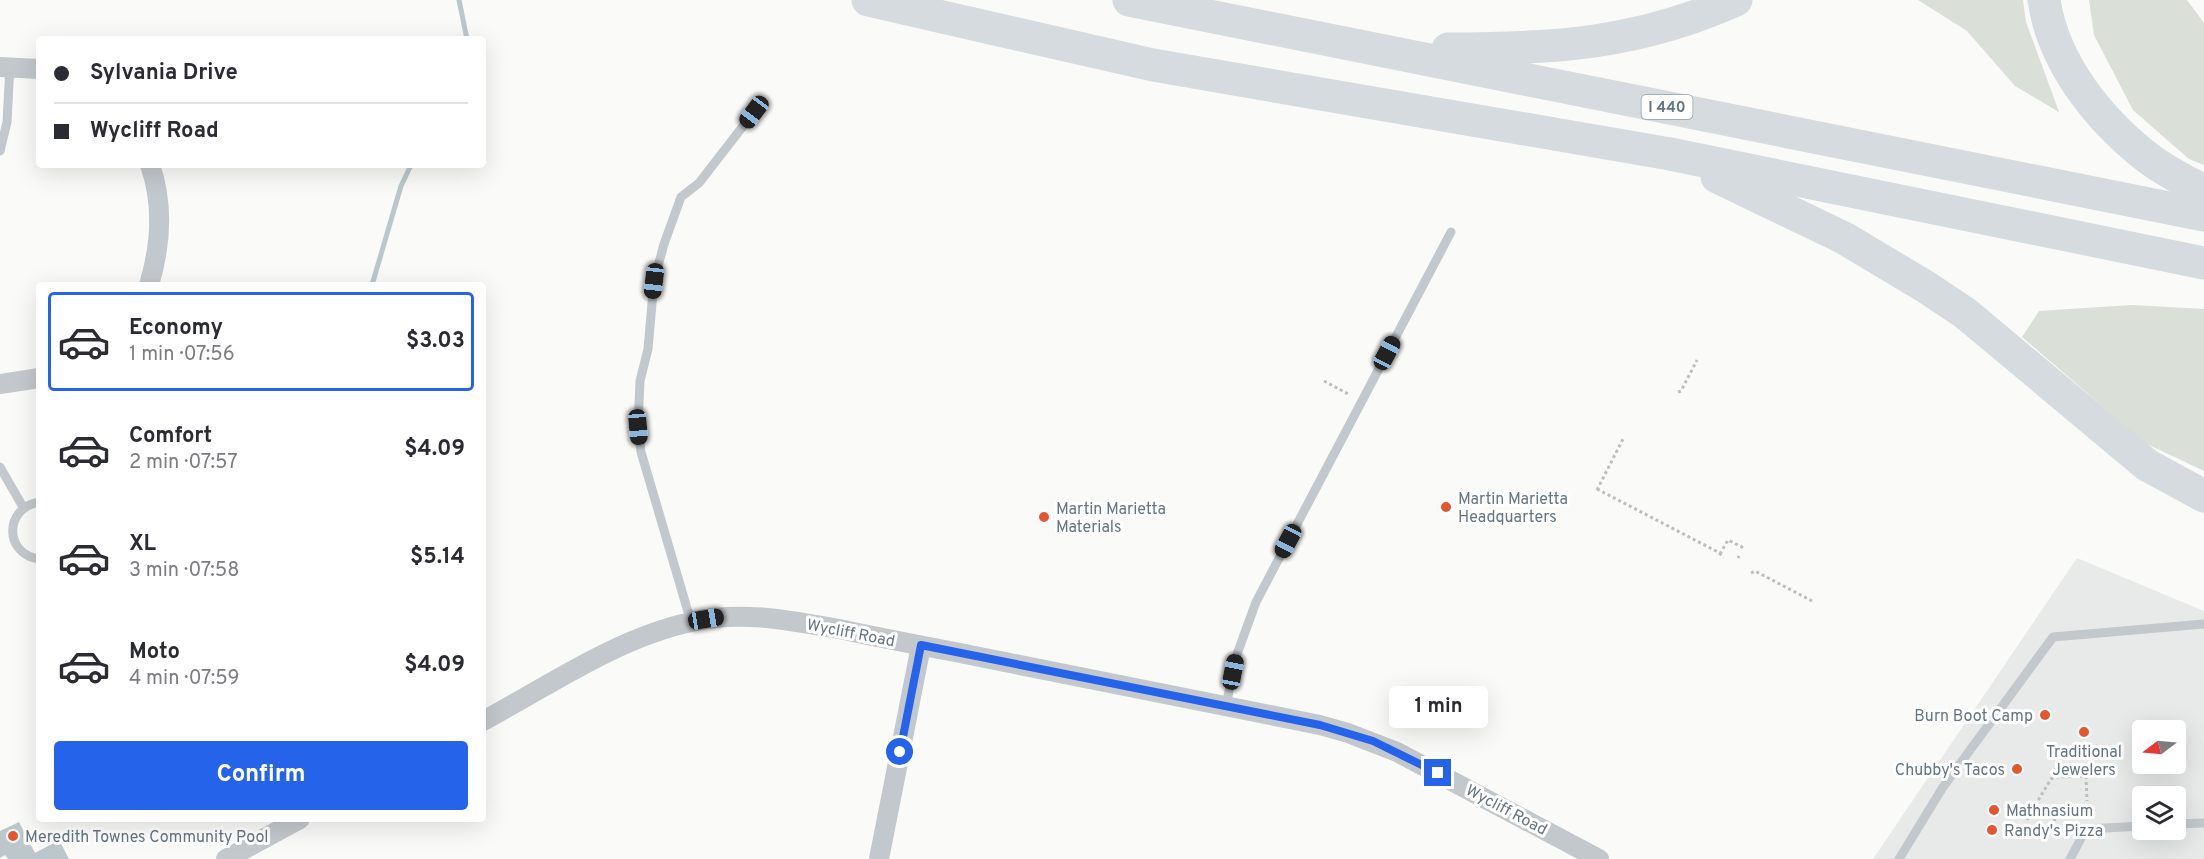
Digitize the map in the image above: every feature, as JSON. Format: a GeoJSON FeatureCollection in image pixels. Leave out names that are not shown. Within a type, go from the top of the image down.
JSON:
{"type":"FeatureCollection","features":[{"type":"Feature","properties":{"kind":"highway"},"geometry":{"type":"LineString","coordinates":[[868,0],[1153,65],[1670,154],[2204,263]]}},
{"type":"Feature","properties":{"kind":"highway","name":"I 440"},"geometry":{"type":"LineString","coordinates":[[1130,0],[2204,215]]}},
{"type":"Feature","properties":{"kind":"highway"},"geometry":{"type":"LineString","coordinates":[[1369,48],[1520,49],[1588,43],[1667,27],[1736,0]]}},
{"type":"Feature","properties":{"kind":"highway"},"geometry":{"type":"LineString","coordinates":[[2044,0],[2060,50],[2089,99],[2129,142],[2150,160],[2204,191]]}},
{"type":"Feature","properties":{"kind":"highway"},"geometry":{"type":"LineString","coordinates":[[1670,154],[1844,238],[1887,262],[1965,313],[2146,465],[2204,496]]}},
{"type":"Feature","properties":{"kind":"street"},"geometry":{"type":"LineString","coordinates":[[5,67],[36,69]]}},
{"type":"Feature","properties":{"kind":"street"},"geometry":{"type":"LineString","coordinates":[[150,282],[156,263],[159,234],[159,204],[151,168]]}},
{"type":"Feature","properties":{"kind":"street"},"geometry":{"type":"LineString","coordinates":[[0,384],[36,378]]}},
{"type":"Feature","properties":{"kind":"street","name":"Wycliff Road"},"geometry":{"type":"LineString","coordinates":[[486,719],[626,645],[658,631],[691,622],[745,615],[786,619],[1320,725],[1373,741],[1407,757],[1599,859]]}},
{"type":"Feature","properties":{"kind":"street"},"geometry":{"type":"LineString","coordinates":[[879,859],[921,645]]}},
{"type":"Feature","properties":{"kind":"street"},"geometry":{"type":"LineString","coordinates":[[226,859],[294,822]]}},
{"type":"Feature","properties":{"kind":"lane"},"geometry":{"type":"LineString","coordinates":[[0,151],[7,122],[5,67]]}},
{"type":"Feature","properties":{"kind":"lane"},"geometry":{"type":"LineString","coordinates":[[691,622],[641,452],[638,427],[640,381],[648,349],[654,281],[664,244],[681,197],[699,183],[754,112]]}},
{"type":"Feature","properties":{"kind":"lane"},"geometry":{"type":"LineString","coordinates":[[1226,706],[1236,657],[1256,602],[1451,232]]}},
{"type":"Feature","properties":{"kind":"lane"},"geometry":{"type":"LineString","coordinates":[[0,467],[23,507]]}},
{"type":"Feature","properties":{"kind":"lane"},"geometry":{"type":"LineString","coordinates":[[36,503],[23,507],[13,523],[12,532],[15,542],[27,555],[36,558]]}},
{"type":"Feature","properties":{"kind":"lane"},"geometry":{"type":"LineString","coordinates":[[1899,859],[1943,787],[2053,637],[2204,624]]}},
{"type":"Feature","properties":{"kind":"lane"},"geometry":{"type":"LineString","coordinates":[[2186,824],[2204,823]]}},
{"type":"Feature","properties":{"kind":"lane"},"geometry":{"type":"LineString","coordinates":[[2070,859],[2086,829],[2132,827]]}},
{"type":"Feature","properties":{"kind":"path"},"geometry":{"type":"LineString","coordinates":[[1678,392],[1681,391],[1696,360]]}},
{"type":"Feature","properties":{"kind":"path"},"geometry":{"type":"LineString","coordinates":[[1324,381],[1350,395]]}},
{"type":"Feature","properties":{"kind":"path"},"geometry":{"type":"LineString","coordinates":[[1624,437],[1596,490],[1724,557]]}},
{"type":"Feature","properties":{"kind":"path"},"geometry":{"type":"LineString","coordinates":[[1720,554],[1728,540],[1744,548]]}},
{"type":"Feature","properties":{"kind":"path"},"geometry":{"type":"LineString","coordinates":[[1751,573],[1755,571],[1815,602]]}},
{"type":"Feature","properties":{"kind":"path"},"geometry":{"type":"LineString","coordinates":[[2026,817],[2028,819],[2051,779],[2062,775],[2086,775],[2087,801]]}},
{"type":"Feature","properties":{"kind":"path"},"geometry":{"type":"LineString","coordinates":[[2034,808],[2047,818],[2056,820]]}},
{"type":"Feature","properties":{"kind":"shaded area"},"geometry":{"type":"Polygon","coordinates":[[[1918,0],[2023,0],[2026,22],[2059,112],[2015,86],[1967,31],[1918,0]]]}},
{"type":"Feature","properties":{"kind":"shaded area"},"geometry":{"type":"Polygon","coordinates":[[[2089,0],[2187,0],[2204,23],[2204,165],[2189,159],[2133,110],[2094,35],[2089,0]]]}},
{"type":"Feature","properties":{"kind":"shaded area"},"geometry":{"type":"Polygon","coordinates":[[[2132,305],[2204,309],[2204,471],[2145,443],[2022,337],[2039,311],[2132,305]]]}},
{"type":"Feature","properties":{"kind":"shaded area"},"geometry":{"type":"Polygon","coordinates":[[[2077,558],[2204,611],[2204,859],[1873,859],[2077,558]]]}},
{"type":"Feature","properties":{"kind":"shaded area","name":"Meredith Townes Community Pool"},"geometry":{"type":"Polygon","coordinates":[[[19,822],[35,853],[59,840],[69,859],[8,859],[5,855],[0,858],[0,831],[19,822]]]}},
{"type":"Feature","properties":{"kind":"waterway"},"geometry":{"type":"LineString","coordinates":[[459,0],[466,36]]}},
{"type":"Feature","properties":{"kind":"waterway"},"geometry":{"type":"LineString","coordinates":[[373,282],[401,186],[410,168]]}},
{"type":"Feature","properties":{"kind":"place","name":"Martin Marietta Headquarters"},"geometry":{"type":"Point","coordinates":[1446,507]}},
{"type":"Feature","properties":{"kind":"place","name":"Martin Marietta Materials"},"geometry":{"type":"Point","coordinates":[1044,517]}},
{"type":"Feature","properties":{"kind":"place","name":"Burn Boot Camp"},"geometry":{"type":"Point","coordinates":[2045,715]}},
{"type":"Feature","properties":{"kind":"place","name":"Traditional Jewelers"},"geometry":{"type":"Point","coordinates":[2084,732]}},
{"type":"Feature","properties":{"kind":"place","name":"Chubby's Tacos"},"geometry":{"type":"Point","coordinates":[2017,769]}},
{"type":"Feature","properties":{"kind":"place","name":"Mathnasium"},"geometry":{"type":"Point","coordinates":[1994,810]}},
{"type":"Feature","properties":{"kind":"place","name":"Randy's Pizza"},"geometry":{"type":"Point","coordinates":[1992,830]}},
{"type":"Feature","properties":{"kind":"place","name":"Meredith Townes Community Pool"},"geometry":{"type":"Point","coordinates":[13,836]}},
{"type":"Feature","properties":{"kind":"route"},"geometry":{"type":"LineString","coordinates":[[900,752],[921,645],[1320,725],[1373,741],[1438,773]]}}]}
